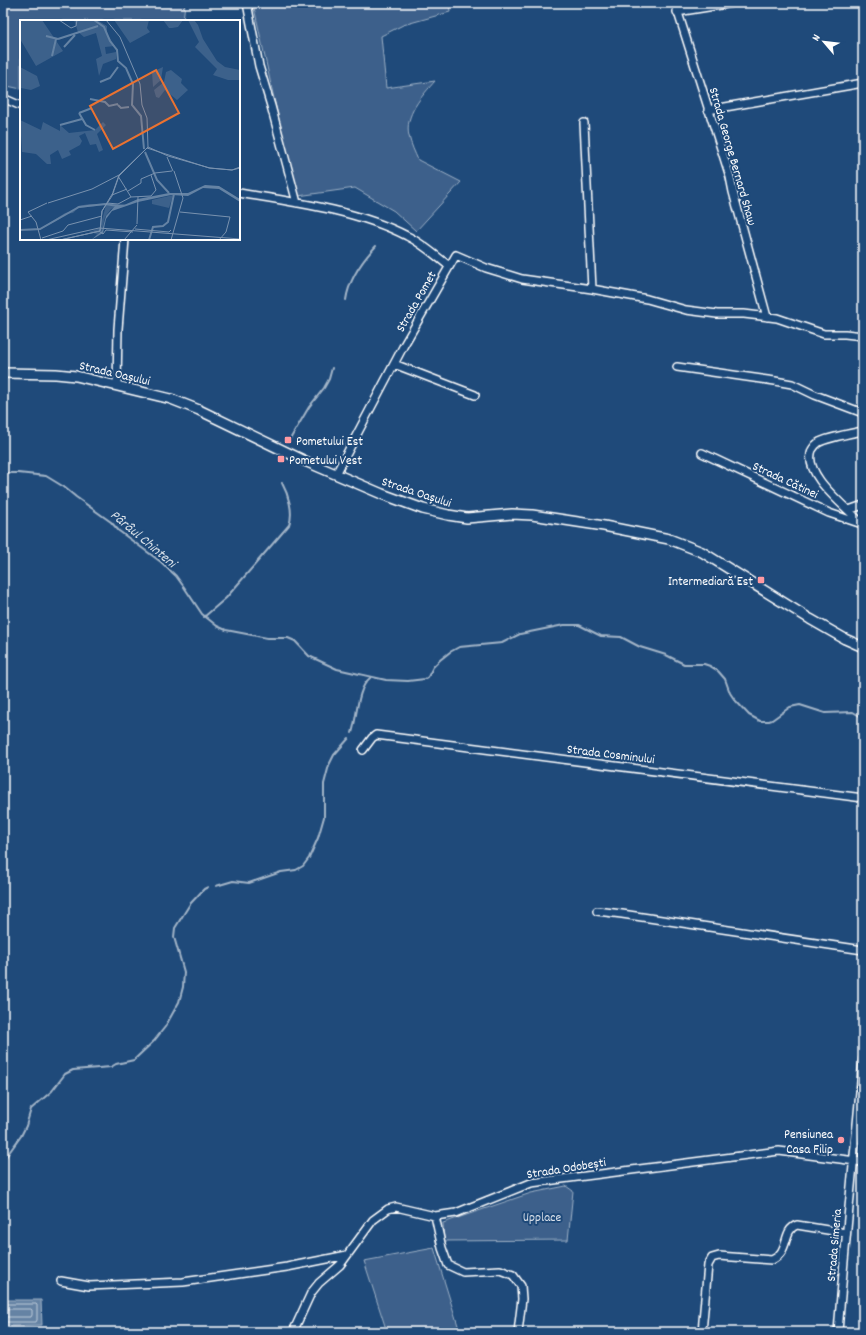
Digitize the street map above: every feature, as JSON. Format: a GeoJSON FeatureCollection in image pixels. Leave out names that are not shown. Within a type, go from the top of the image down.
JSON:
{"type":"FeatureCollection","features":[{"type":"Feature","properties":{"kind":"main road","name":"Strada Oașului"},"geometry":{"type":"LineString","coordinates":[[3,373],[76,376],[171,399],[193,407],[336,474],[382,494],[423,509],[467,518],[512,514],[532,515],[604,526],[669,539],[702,552],[810,619],[863,647]]}},
{"type":"Feature","properties":{"kind":"street"},"geometry":{"type":"LineString","coordinates":[[247,3],[259,66],[297,203]]}},
{"type":"Feature","properties":{"kind":"street","name":"Strada George Bernard Shaw"},"geometry":{"type":"LineString","coordinates":[[674,3],[730,177],[767,317]]}},
{"type":"Feature","properties":{"kind":"street"},"geometry":{"type":"LineString","coordinates":[[677,12],[733,3]]}},
{"type":"Feature","properties":{"kind":"street"},"geometry":{"type":"LineString","coordinates":[[708,110],[863,83]]}},
{"type":"Feature","properties":{"kind":"street"},"geometry":{"type":"LineString","coordinates":[[3,98],[20,106]]}},
{"type":"Feature","properties":{"kind":"street"},"geometry":{"type":"LineString","coordinates":[[584,123],[592,289]]}},
{"type":"Feature","properties":{"kind":"street","name":"Strada Pomet"},"geometry":{"type":"LineString","coordinates":[[240,193],[297,203],[361,217],[409,237],[449,266],[394,364],[336,474]]}},
{"type":"Feature","properties":{"kind":"street"},"geometry":{"type":"LineString","coordinates":[[117,385],[118,329],[125,240]]}},
{"type":"Feature","properties":{"kind":"street"},"geometry":{"type":"LineString","coordinates":[[449,266],[456,255],[486,268],[522,279],[647,299],[686,310],[717,314],[744,314],[777,318],[824,334],[863,336]]}},
{"type":"Feature","properties":{"kind":"street"},"geometry":{"type":"LineString","coordinates":[[394,364],[475,396]]}},
{"type":"Feature","properties":{"kind":"street"},"geometry":{"type":"LineString","coordinates":[[677,367],[792,384],[815,395],[863,413]]}},
{"type":"Feature","properties":{"kind":"street"},"geometry":{"type":"LineString","coordinates":[[862,525],[815,475],[811,462],[811,453],[819,442],[863,431]]}},
{"type":"Feature","properties":{"kind":"street","name":"Strada Cătinei"},"geometry":{"type":"LineString","coordinates":[[702,453],[830,512],[862,525]]}},
{"type":"Feature","properties":{"kind":"street"},"geometry":{"type":"LineString","coordinates":[[849,510],[863,505]]}},
{"type":"Feature","properties":{"kind":"street","name":"Strada Cosminului"},"geometry":{"type":"LineString","coordinates":[[362,750],[376,735],[863,798]]}},
{"type":"Feature","properties":{"kind":"street"},"geometry":{"type":"LineString","coordinates":[[597,912],[622,914],[863,950]]}},
{"type":"Feature","properties":{"kind":"street","name":"Strada Simeria"},"geometry":{"type":"LineString","coordinates":[[838,1332],[863,1059]]}},
{"type":"Feature","properties":{"kind":"street","name":"Strada Odobești"},"geometry":{"type":"LineString","coordinates":[[293,1332],[311,1293],[340,1265],[373,1220],[388,1209],[396,1207],[435,1216],[456,1213],[531,1183],[778,1151],[863,1162]]}},
{"type":"Feature","properties":{"kind":"street"},"geometry":{"type":"LineString","coordinates":[[435,1216],[442,1248],[448,1265],[463,1272],[500,1270],[513,1275],[521,1286],[522,1299],[518,1332]]}},
{"type":"Feature","properties":{"kind":"street"},"geometry":{"type":"LineString","coordinates":[[702,1332],[708,1265],[710,1259],[719,1256],[772,1260],[778,1256],[784,1248],[789,1230],[797,1225],[846,1233]]}},
{"type":"Feature","properties":{"kind":"street"},"geometry":{"type":"LineString","coordinates":[[61,1281],[89,1286],[183,1282],[287,1268],[347,1255]]}},
{"type":"Feature","properties":{"kind":"green space"},"geometry":{"type":"Polygon","coordinates":[[[3,3],[185,3],[183,20],[20,20],[20,89],[3,85],[3,3]]]}},
{"type":"Feature","properties":{"kind":"green space"},"geometry":{"type":"Polygon","coordinates":[[[253,3],[449,3],[450,12],[403,25],[381,36],[386,88],[435,81],[415,106],[409,121],[409,136],[418,160],[461,182],[416,231],[394,211],[355,188],[298,196],[275,103],[253,3]]]}},
{"type":"Feature","properties":{"kind":"green space","name":"Upplace"},"geometry":{"type":"Polygon","coordinates":[[[566,1186],[573,1191],[568,1240],[444,1241],[443,1223],[531,1193],[566,1186]]]}},
{"type":"Feature","properties":{"kind":"green space"},"geometry":{"type":"Polygon","coordinates":[[[434,1248],[460,1332],[387,1332],[364,1261],[434,1248]]]}},
{"type":"Feature","properties":{"kind":"water"},"geometry":{"type":"Polygon","coordinates":[[[3,1300],[41,1300],[42,1325],[3,1326],[3,1300]]]}},
{"type":"Feature","properties":{"kind":"waterway"},"geometry":{"type":"LineString","coordinates":[[346,300],[353,278],[376,246]]}},
{"type":"Feature","properties":{"kind":"waterway"},"geometry":{"type":"LineString","coordinates":[[289,441],[309,407],[324,388],[329,379],[332,368]]}},
{"type":"Feature","properties":{"kind":"waterway","name":"Pârâul Chinteni"},"geometry":{"type":"LineString","coordinates":[[3,473],[46,476],[64,487],[161,562],[176,576],[202,614],[217,626],[226,630],[267,638],[288,638],[295,641],[309,656],[337,669],[386,680],[408,681],[425,679],[440,660],[459,647],[502,643],[520,634],[564,625],[579,625],[601,636],[621,637],[640,647],[666,655],[684,664],[704,664],[710,666],[718,671],[725,679],[734,699],[749,715],[760,721],[772,720],[790,707],[800,705],[825,713],[853,712],[863,718]]}},
{"type":"Feature","properties":{"kind":"waterway"},"geometry":{"type":"LineString","coordinates":[[204,617],[226,598],[289,525],[291,509],[282,483]]}},
{"type":"Feature","properties":{"kind":"waterway"},"geometry":{"type":"LineString","coordinates":[[352,733],[362,689],[370,678]]}},
{"type":"Feature","properties":{"kind":"waterway"},"geometry":{"type":"LineString","coordinates":[[216,886],[233,881],[249,883],[281,872],[296,870],[303,866],[309,858],[318,838],[324,817],[324,784],[329,765],[334,755],[349,738]]}},
{"type":"Feature","properties":{"kind":"waterway"},"geometry":{"type":"LineString","coordinates":[[3,1161],[21,1136],[26,1126],[31,1109],[52,1091],[65,1074],[73,1070],[111,1067],[116,1064],[134,1060],[154,1041],[165,1027],[179,1002],[183,987],[184,972],[174,937],[175,928],[190,904],[204,889],[208,887]]}},
{"type":"Feature","properties":{"kind":"waterway"},"geometry":{"type":"LineString","coordinates":[[46,1332],[47,1328]]}},
{"type":"Feature","properties":{"kind":"place","name":"Pometului Est"},"geometry":{"type":"Point","coordinates":[288,440]}},
{"type":"Feature","properties":{"kind":"place","name":"Pometului Vest"},"geometry":{"type":"Point","coordinates":[281,459]}},
{"type":"Feature","properties":{"kind":"place","name":"Intermediară Est"},"geometry":{"type":"Point","coordinates":[761,580]}},
{"type":"Feature","properties":{"kind":"place","name":"Pensiunea Casa Filip"},"geometry":{"type":"Point","coordinates":[841,1140]}}]}
